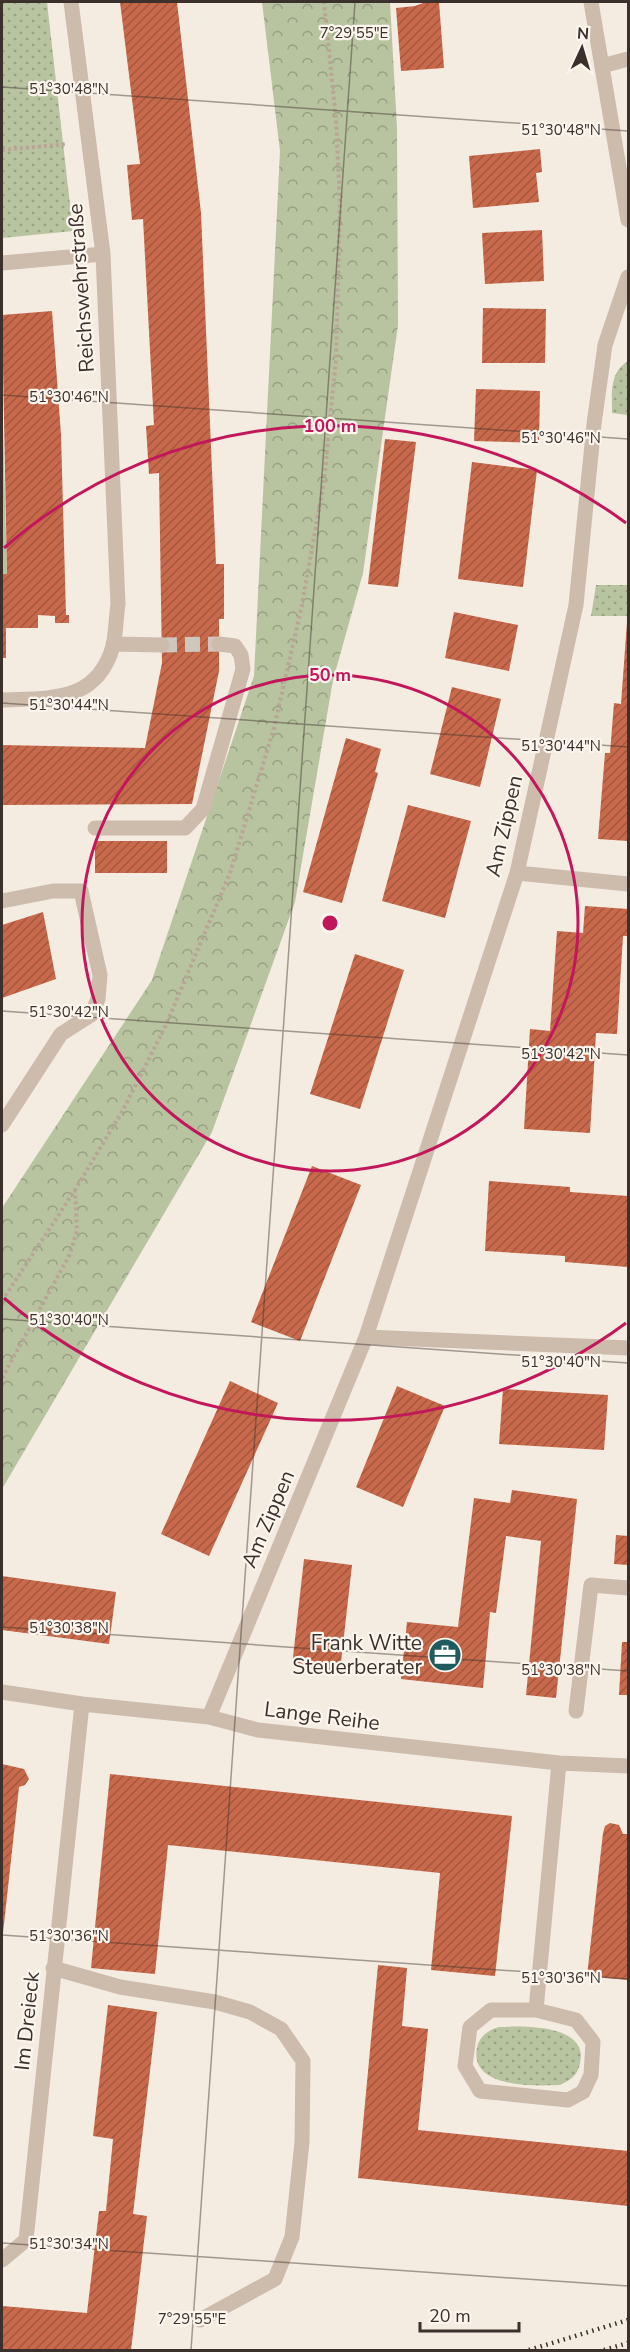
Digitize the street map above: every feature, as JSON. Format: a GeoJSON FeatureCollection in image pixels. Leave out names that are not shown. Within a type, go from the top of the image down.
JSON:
{"type":"FeatureCollection","features":[{"type":"Feature","properties":{"kind":"street","name":"Reichswehrstraße"},"geometry":{"type":"LineString","coordinates":[[2,700],[68,696],[88,686],[105,668],[113,644],[118,604],[103,254],[71,2]]}},
{"type":"Feature","properties":{"kind":"street"},"geometry":{"type":"LineString","coordinates":[[591,2],[628,220]]}},
{"type":"Feature","properties":{"kind":"street"},"geometry":{"type":"LineString","coordinates":[[602,66],[628,59]]}},
{"type":"Feature","properties":{"kind":"street"},"geometry":{"type":"LineString","coordinates":[[2,263],[103,254]]}},
{"type":"Feature","properties":{"kind":"street","name":"Am Zippen"},"geometry":{"type":"LineString","coordinates":[[208,1717],[366,1337],[517,873],[576,605],[594,424],[605,345],[628,277]]}},
{"type":"Feature","properties":{"kind":"street"},"geometry":{"type":"LineString","coordinates":[[113,644],[162,645]]}},
{"type":"Feature","properties":{"kind":"street"},"geometry":{"type":"LineString","coordinates":[[95,828],[185,828],[203,809],[243,669],[241,655],[235,646],[219,644]]}},
{"type":"Feature","properties":{"kind":"street"},"geometry":{"type":"LineString","coordinates":[[517,873],[628,884]]}},
{"type":"Feature","properties":{"kind":"street"},"geometry":{"type":"LineString","coordinates":[[2,901],[53,891],[81,891],[100,975],[98,999],[91,1016],[61,1034],[2,1125]]}},
{"type":"Feature","properties":{"kind":"street"},"geometry":{"type":"LineString","coordinates":[[366,1337],[628,1348]]}},
{"type":"Feature","properties":{"kind":"street"},"geometry":{"type":"LineString","coordinates":[[576,1711],[591,1585],[628,1588]]}},
{"type":"Feature","properties":{"kind":"street","name":"Lange Reihe"},"geometry":{"type":"LineString","coordinates":[[2,1692],[82,1704],[208,1717],[258,1730],[559,1763],[628,1766]]}},
{"type":"Feature","properties":{"kind":"street","name":"Im Dreieck"},"geometry":{"type":"LineString","coordinates":[[2,2260],[26,2240],[82,1704]]}},
{"type":"Feature","properties":{"kind":"street"},"geometry":{"type":"LineString","coordinates":[[536,2010],[559,1763]]}},
{"type":"Feature","properties":{"kind":"street"},"geometry":{"type":"LineString","coordinates":[[53,1968],[120,1987],[215,2002],[250,2013],[281,2029],[303,2061],[302,2142],[292,2237],[275,2279],[200,2320]]}},
{"type":"Feature","properties":{"kind":"street"},"geometry":{"type":"LineString","coordinates":[[491,2010],[536,2010],[576,2020],[593,2042],[591,2075],[583,2092],[568,2100],[480,2091],[465,2066],[470,2027],[491,2010]]}},
{"type":"Feature","properties":{"kind":"path"},"geometry":{"type":"LineString","coordinates":[[2,1301],[75,1190],[123,1110],[166,1024],[230,873],[274,728],[302,605],[324,481],[336,359],[340,204],[336,119],[324,2]]}},
{"type":"Feature","properties":{"kind":"path"},"geometry":{"type":"LineString","coordinates":[[2,150],[88,142]]}},
{"type":"Feature","properties":{"kind":"path"},"geometry":{"type":"LineString","coordinates":[[2,1378],[69,1256],[77,1231],[75,1190]]}},
{"type":"Feature","properties":{"kind":"green space"},"geometry":{"type":"Polygon","coordinates":[[[2,2],[47,2],[73,231],[2,238],[2,2]]]}},
{"type":"Feature","properties":{"kind":"green space"},"geometry":{"type":"Polygon","coordinates":[[[262,2],[390,2],[397,128],[398,325],[363,573],[333,680],[295,902],[212,1132],[2,1489],[2,1208],[152,980],[254,676],[280,151],[262,2]]]}},
{"type":"Feature","properties":{"kind":"green space"},"geometry":{"type":"Polygon","coordinates":[[[628,361],[628,415],[612,413],[612,391],[615,377],[617,371],[628,361]]]}},
{"type":"Feature","properties":{"kind":"green space"},"geometry":{"type":"Polygon","coordinates":[[[2,382],[7,574],[3,574],[2,599],[2,382]]]}},
{"type":"Feature","properties":{"kind":"green space"},"geometry":{"type":"Polygon","coordinates":[[[596,585],[628,585],[628,616],[591,616],[596,585]]]}},
{"type":"Feature","properties":{"kind":"green space"},"geometry":{"type":"Polygon","coordinates":[[[499,2027],[538,2028],[565,2034],[575,2041],[580,2050],[580,2063],[577,2071],[570,2079],[559,2085],[520,2084],[493,2078],[483,2071],[477,2061],[477,2048],[485,2034],[499,2027]]]}},
{"type":"Feature","properties":{"kind":"building"},"geometry":{"type":"Polygon","coordinates":[[[120,2],[177,2],[201,213],[216,564],[224,564],[224,619],[219,619],[219,671],[192,804],[2,805],[2,745],[145,748],[162,663],[159,473],[149,474],[146,426],[154,425],[143,219],[132,220],[127,165],[140,164],[120,2]]]}},
{"type":"Feature","properties":{"kind":"building"},"geometry":{"type":"Polygon","coordinates":[[[439,2],[444,68],[401,71],[396,8],[439,2]]]}},
{"type":"Feature","properties":{"kind":"building"},"geometry":{"type":"Polygon","coordinates":[[[540,149],[542,172],[536,173],[539,202],[473,208],[469,156],[540,149]]]}},
{"type":"Feature","properties":{"kind":"building"},"geometry":{"type":"Polygon","coordinates":[[[542,230],[544,281],[485,284],[482,233],[542,230]]]}},
{"type":"Feature","properties":{"kind":"building"},"geometry":{"type":"Polygon","coordinates":[[[483,308],[546,309],[545,363],[482,363],[483,308]]]}},
{"type":"Feature","properties":{"kind":"building"},"geometry":{"type":"Polygon","coordinates":[[[52,311],[61,435],[66,615],[69,615],[69,623],[55,623],[55,616],[38,615],[38,628],[6,628],[6,658],[2,658],[3,574],[7,574],[2,315],[52,311]]]}},
{"type":"Feature","properties":{"kind":"building"},"geometry":{"type":"Polygon","coordinates":[[[476,389],[540,391],[539,443],[474,441],[476,389]]]}},
{"type":"Feature","properties":{"kind":"building"},"geometry":{"type":"Polygon","coordinates":[[[385,439],[416,442],[398,587],[368,584],[385,439]]]}},
{"type":"Feature","properties":{"kind":"building"},"geometry":{"type":"Polygon","coordinates":[[[472,462],[537,470],[523,587],[458,579],[472,462]]]}},
{"type":"Feature","properties":{"kind":"building"},"geometry":{"type":"Polygon","coordinates":[[[454,612],[518,625],[509,671],[445,658],[454,612]]]}},
{"type":"Feature","properties":{"kind":"building"},"geometry":{"type":"Polygon","coordinates":[[[627,622],[628,841],[598,839],[605,753],[610,753],[614,703],[621,704],[627,622]]]}},
{"type":"Feature","properties":{"kind":"building"},"geometry":{"type":"Polygon","coordinates":[[[452,687],[501,699],[480,787],[430,774],[452,687]]]}},
{"type":"Feature","properties":{"kind":"building"},"geometry":{"type":"Polygon","coordinates":[[[346,738],[381,749],[375,772],[378,773],[342,903],[303,892],[346,738]]]}},
{"type":"Feature","properties":{"kind":"building"},"geometry":{"type":"Polygon","coordinates":[[[408,805],[471,821],[445,918],[382,901],[408,805]]]}},
{"type":"Feature","properties":{"kind":"building"},"geometry":{"type":"Polygon","coordinates":[[[95,841],[167,841],[167,873],[95,873],[95,841]]]}},
{"type":"Feature","properties":{"kind":"building"},"geometry":{"type":"Polygon","coordinates":[[[585,906],[628,909],[628,936],[623,936],[617,1034],[596,1033],[590,1133],[524,1129],[530,1029],[550,1031],[557,931],[583,933],[585,906]]]}},
{"type":"Feature","properties":{"kind":"building"},"geometry":{"type":"Polygon","coordinates":[[[43,912],[56,979],[2,998],[2,925],[43,912]]]}},
{"type":"Feature","properties":{"kind":"building"},"geometry":{"type":"Polygon","coordinates":[[[355,954],[404,970],[360,1109],[310,1094],[355,954]]]}},
{"type":"Feature","properties":{"kind":"building"},"geometry":{"type":"Polygon","coordinates":[[[312,1166],[361,1185],[300,1341],[251,1322],[312,1166]]]}},
{"type":"Feature","properties":{"kind":"building"},"geometry":{"type":"Polygon","coordinates":[[[489,1181],[570,1187],[570,1192],[628,1196],[628,1267],[565,1262],[565,1256],[485,1251],[489,1181]]]}},
{"type":"Feature","properties":{"kind":"building"},"geometry":{"type":"Polygon","coordinates":[[[230,1381],[278,1403],[209,1556],[161,1534],[230,1381]]]}},
{"type":"Feature","properties":{"kind":"building"},"geometry":{"type":"Polygon","coordinates":[[[397,1386],[445,1406],[403,1507],[356,1487],[397,1386]]]}},
{"type":"Feature","properties":{"kind":"building"},"geometry":{"type":"Polygon","coordinates":[[[503,1389],[608,1395],[604,1450],[499,1444],[503,1389]]]}},
{"type":"Feature","properties":{"kind":"building"},"geometry":{"type":"Polygon","coordinates":[[[512,1490],[577,1499],[556,1698],[526,1695],[541,1541],[506,1536],[496,1613],[490,1612],[483,1688],[401,1679],[407,1622],[458,1627],[474,1498],[510,1503],[512,1490]]]}},
{"type":"Feature","properties":{"kind":"building"},"geometry":{"type":"Polygon","coordinates":[[[616,1535],[628,1536],[628,1565],[614,1564],[616,1535]]]}},
{"type":"Feature","properties":{"kind":"building"},"geometry":{"type":"Polygon","coordinates":[[[304,1559],[352,1565],[340,1671],[292,1666],[304,1559]]]}},
{"type":"Feature","properties":{"kind":"building"},"geometry":{"type":"Polygon","coordinates":[[[2,1576],[116,1592],[109,1644],[2,1630],[2,1576]]]}},
{"type":"Feature","properties":{"kind":"building"},"geometry":{"type":"Polygon","coordinates":[[[622,1642],[628,1642],[628,1695],[619,1695],[622,1642]]]}},
{"type":"Feature","properties":{"kind":"building"},"geometry":{"type":"Polygon","coordinates":[[[2,1764],[24,1769],[29,1779],[25,1785],[19,1787],[3,1933],[2,1764]]]}},
{"type":"Feature","properties":{"kind":"building"},"geometry":{"type":"Polygon","coordinates":[[[110,1774],[512,1816],[495,1976],[431,1970],[440,1873],[168,1845],[155,1974],[91,1968],[110,1774]]]}},
{"type":"Feature","properties":{"kind":"building"},"geometry":{"type":"Polygon","coordinates":[[[610,1823],[619,1825],[623,1834],[628,1834],[628,1980],[587,1976],[603,1833],[605,1826],[610,1823]]]}},
{"type":"Feature","properties":{"kind":"building"},"geometry":{"type":"Polygon","coordinates":[[[378,1965],[407,1968],[402,2026],[428,2029],[418,2130],[628,2151],[628,2206],[358,2178],[378,1965]]]}},
{"type":"Feature","properties":{"kind":"building"},"geometry":{"type":"Polygon","coordinates":[[[108,2005],[157,2012],[133,2214],[147,2216],[131,2350],[2,2350],[2,2306],[87,2313],[99,2211],[106,2211],[113,2139],[93,2136],[108,2005]]]}},
{"type":"Feature","properties":{"kind":"tunnel"},"geometry":{"type":"LineString","coordinates":[[162,645],[219,644]]}},
{"type":"Feature","properties":{"kind":"railway"},"geometry":{"type":"LineString","coordinates":[[529,2350],[628,2320]]}},
{"type":"Feature","properties":{"kind":"railway"},"geometry":{"type":"LineString","coordinates":[[604,2350],[628,2343]]}},
{"type":"Feature","properties":{"kind":"place","name":"Frank Witte Steuerberater"},"geometry":{"type":"Point","coordinates":[445,1655]}}]}
